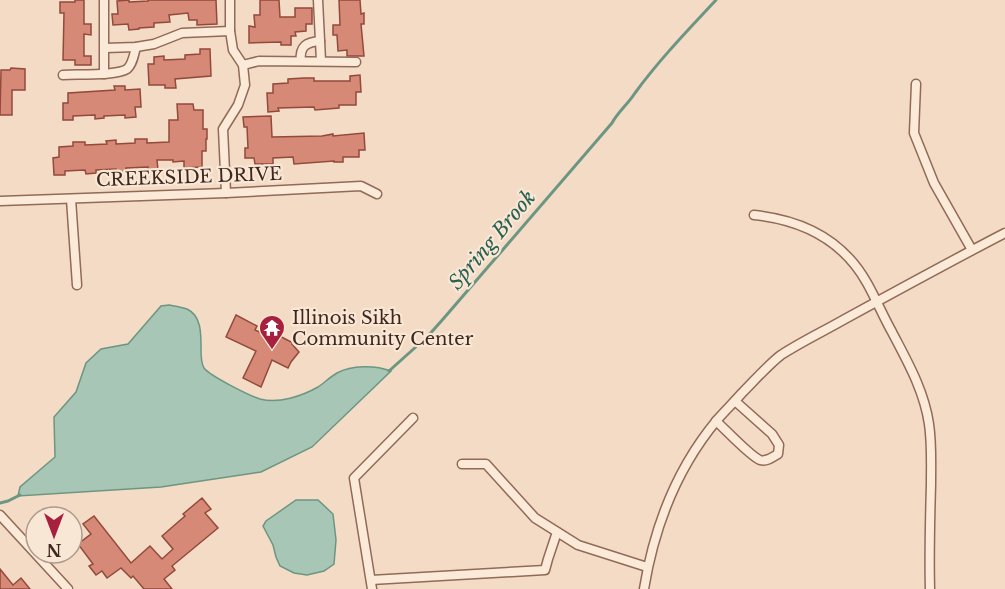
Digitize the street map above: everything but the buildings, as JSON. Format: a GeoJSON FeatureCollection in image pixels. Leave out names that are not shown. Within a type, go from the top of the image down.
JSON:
{"type":"FeatureCollection","features":[{"type":"Feature","properties":{"kind":"street"},"geometry":{"type":"LineString","coordinates":[[104,0],[104,74]]}},
{"type":"Feature","properties":{"kind":"street"},"geometry":{"type":"LineString","coordinates":[[226,193],[223,129],[238,105],[245,85],[243,65],[232,50],[230,0]]}},
{"type":"Feature","properties":{"kind":"street"},"geometry":{"type":"LineString","coordinates":[[318,0],[321,61]]}},
{"type":"Feature","properties":{"kind":"street"},"geometry":{"type":"LineString","coordinates":[[105,48],[154,44],[182,33],[230,31]]}},
{"type":"Feature","properties":{"kind":"street"},"geometry":{"type":"LineString","coordinates":[[301,61],[305,45],[311,41],[320,41]]}},
{"type":"Feature","properties":{"kind":"street"},"geometry":{"type":"LineString","coordinates":[[63,75],[116,73],[127,69],[133,60],[136,47]]}},
{"type":"Feature","properties":{"kind":"street"},"geometry":{"type":"LineString","coordinates":[[243,65],[259,61],[356,62]]}},
{"type":"Feature","properties":{"kind":"street"},"geometry":{"type":"LineString","coordinates":[[916,84],[914,133],[934,183],[972,250]]}},
{"type":"Feature","properties":{"kind":"street","name":"CREEKSIDE DRIVE"},"geometry":{"type":"LineString","coordinates":[[0,201],[361,186],[377,194]]}},
{"type":"Feature","properties":{"kind":"street"},"geometry":{"type":"LineString","coordinates":[[71,199],[77,285]]}},
{"type":"Feature","properties":{"kind":"street"},"geometry":{"type":"LineString","coordinates":[[754,215],[784,219],[802,225],[830,241],[844,253],[867,283],[919,386],[929,423],[931,450],[930,589]]}},
{"type":"Feature","properties":{"kind":"street"},"geometry":{"type":"LineString","coordinates":[[644,589],[647,567],[662,517],[674,487],[691,456],[716,421],[780,356],[1005,233]]}},
{"type":"Feature","properties":{"kind":"street"},"geometry":{"type":"LineString","coordinates":[[716,421],[760,460],[770,459],[778,454],[779,445],[772,434],[735,401]]}},
{"type":"Feature","properties":{"kind":"street"},"geometry":{"type":"LineString","coordinates":[[413,418],[354,478],[371,585],[545,570],[557,532]]}},
{"type":"Feature","properties":{"kind":"street"},"geometry":{"type":"LineString","coordinates":[[462,464],[486,464],[535,518],[578,545],[647,567]]}},
{"type":"Feature","properties":{"kind":"street"},"geometry":{"type":"LineString","coordinates":[[0,515],[68,589]]}},
{"type":"Feature","properties":{"kind":"shaded area"},"geometry":{"type":"Polygon","coordinates":[[[169,305],[187,309],[196,316],[200,326],[201,359],[204,368],[222,381],[260,399],[282,400],[298,396],[350,368],[371,367],[391,371],[312,447],[261,472],[161,487],[18,496],[20,487],[55,457],[54,417],[76,392],[86,363],[101,349],[128,344],[161,306],[169,305]]]}},
{"type":"Feature","properties":{"kind":"shaded area"},"geometry":{"type":"Polygon","coordinates":[[[296,500],[318,500],[333,514],[336,540],[334,564],[324,571],[307,575],[294,573],[280,566],[263,526],[266,521],[296,500]]]}},
{"type":"Feature","properties":{"kind":"waterway","name":"Spring Brook"},"geometry":{"type":"LineString","coordinates":[[389,371],[428,336],[444,318],[612,123],[664,57],[716,0]]}},
{"type":"Feature","properties":{"kind":"waterway","name":"Spring Brook"},"geometry":{"type":"LineString","coordinates":[[0,503],[20,495]]}},
{"type":"Feature","properties":{"kind":"place","name":"Illinois Sikh Community Center"},"geometry":{"type":"Point","coordinates":[272,351]}}]}
